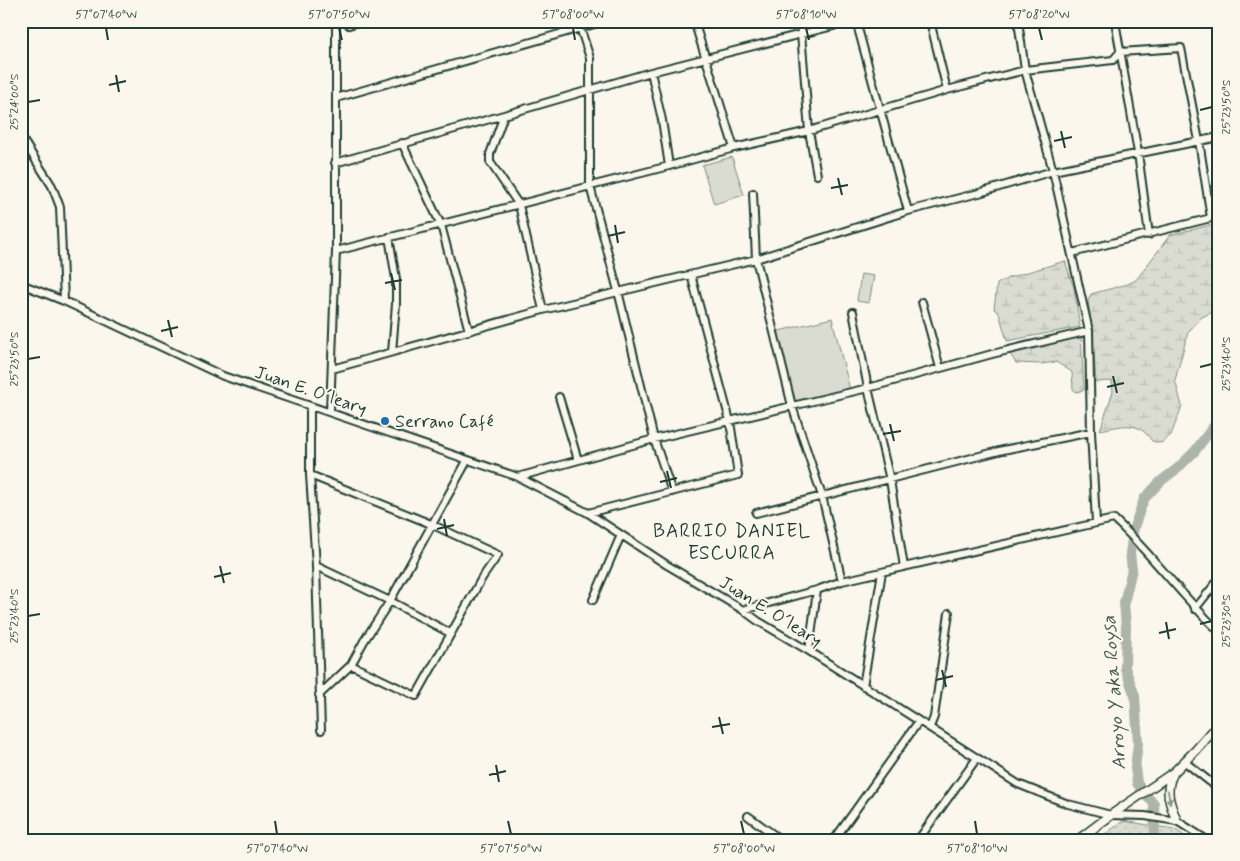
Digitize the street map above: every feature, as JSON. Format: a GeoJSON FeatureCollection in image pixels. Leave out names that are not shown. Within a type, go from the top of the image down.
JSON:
{"type":"FeatureCollection","features":[{"type":"Feature","properties":{"kind":"main road"},"geometry":{"type":"LineString","coordinates":[[1078,840],[1110,815],[1174,772],[1219,724]]}},
{"type":"Feature","properties":{"kind":"main road"},"geometry":{"type":"LineString","coordinates":[[1174,772],[1168,782],[1168,788],[1171,806],[1177,821]]}},
{"type":"Feature","properties":{"kind":"street"},"geometry":{"type":"LineString","coordinates":[[330,412],[336,251],[336,21]]}},
{"type":"Feature","properties":{"kind":"street"},"geometry":{"type":"LineString","coordinates":[[349,25],[362,21]]}},
{"type":"Feature","properties":{"kind":"street"},"geometry":{"type":"LineString","coordinates":[[336,98],[579,25],[605,21]]}},
{"type":"Feature","properties":{"kind":"street"},"geometry":{"type":"LineString","coordinates":[[694,21],[734,148]]}},
{"type":"Feature","properties":{"kind":"street"},"geometry":{"type":"LineString","coordinates":[[800,21],[809,131],[817,175]]}},
{"type":"Feature","properties":{"kind":"street"},"geometry":{"type":"LineString","coordinates":[[335,163],[651,72],[854,21],[908,211]]}},
{"type":"Feature","properties":{"kind":"street"},"geometry":{"type":"LineString","coordinates":[[930,21],[947,90]]}},
{"type":"Feature","properties":{"kind":"street"},"geometry":{"type":"LineString","coordinates":[[1018,21],[1025,70],[1053,171],[1089,331],[1091,432],[1096,522]]}},
{"type":"Feature","properties":{"kind":"street"},"geometry":{"type":"LineString","coordinates":[[1115,21],[1138,153],[1149,235]]}},
{"type":"Feature","properties":{"kind":"street"},"geometry":{"type":"LineString","coordinates":[[579,25],[590,58],[590,186],[654,439],[672,492]]}},
{"type":"Feature","properties":{"kind":"street"},"geometry":{"type":"LineString","coordinates":[[336,251],[734,148],[809,131],[947,90],[1025,70],[1113,60],[1120,52],[1181,48],[1200,141],[1211,218]]}},
{"type":"Feature","properties":{"kind":"street"},"geometry":{"type":"LineString","coordinates":[[651,72],[670,166]]}},
{"type":"Feature","properties":{"kind":"street"},"geometry":{"type":"LineString","coordinates":[[504,115],[490,154],[490,162],[519,205],[544,310]]}},
{"type":"Feature","properties":{"kind":"street"},"geometry":{"type":"LineString","coordinates":[[21,137],[52,186],[60,206],[64,301]]}},
{"type":"Feature","properties":{"kind":"street"},"geometry":{"type":"LineString","coordinates":[[332,369],[544,310],[756,259],[908,211],[979,193],[1053,171],[1219,137]]}},
{"type":"Feature","properties":{"kind":"street"},"geometry":{"type":"LineString","coordinates":[[402,144],[441,225],[469,331]]}},
{"type":"Feature","properties":{"kind":"street"},"geometry":{"type":"LineString","coordinates":[[753,193],[756,259],[792,406],[822,496],[842,581]]}},
{"type":"Feature","properties":{"kind":"street"},"geometry":{"type":"LineString","coordinates":[[1072,252],[1149,235],[1219,216]]}},
{"type":"Feature","properties":{"kind":"street"},"geometry":{"type":"LineString","coordinates":[[389,237],[396,279],[392,352]]}},
{"type":"Feature","properties":{"kind":"street"},"geometry":{"type":"LineString","coordinates":[[588,513],[738,475],[730,421],[691,276]]}},
{"type":"Feature","properties":{"kind":"street","name":"Juan E. O´leary"},"geometry":{"type":"LineString","coordinates":[[21,284],[64,301],[223,376],[466,461],[518,477],[588,513],[667,565],[743,610],[1018,784],[1068,804],[1110,815],[1145,816],[1177,821],[1207,840]]}},
{"type":"Feature","properties":{"kind":"street"},"geometry":{"type":"LineString","coordinates":[[922,302],[940,368]]}},
{"type":"Feature","properties":{"kind":"street"},"geometry":{"type":"LineString","coordinates":[[853,312],[868,388],[890,480],[904,567]]}},
{"type":"Feature","properties":{"kind":"street"},"geometry":{"type":"LineString","coordinates":[[518,477],[654,439],[868,388],[1089,331]]}},
{"type":"Feature","properties":{"kind":"street"},"geometry":{"type":"LineString","coordinates":[[559,397],[578,460]]}},
{"type":"Feature","properties":{"kind":"street"},"geometry":{"type":"LineString","coordinates":[[310,406],[310,475],[316,566],[321,730]]}},
{"type":"Feature","properties":{"kind":"street"},"geometry":{"type":"LineString","coordinates":[[756,513],[1003,450],[1091,432]]}},
{"type":"Feature","properties":{"kind":"street"},"geometry":{"type":"LineString","coordinates":[[319,695],[351,665],[390,601],[466,461]]}},
{"type":"Feature","properties":{"kind":"street"},"geometry":{"type":"LineString","coordinates":[[310,475],[431,524],[498,555],[482,578],[450,633],[416,696],[351,665]]}},
{"type":"Feature","properties":{"kind":"street"},"geometry":{"type":"LineString","coordinates":[[743,610],[817,590],[842,581],[1114,519],[1141,546],[1195,609],[1219,631]]}},
{"type":"Feature","properties":{"kind":"street"},"geometry":{"type":"LineString","coordinates":[[593,600],[621,535]]}},
{"type":"Feature","properties":{"kind":"street"},"geometry":{"type":"LineString","coordinates":[[316,566],[390,601],[450,633]]}},
{"type":"Feature","properties":{"kind":"street"},"geometry":{"type":"LineString","coordinates":[[863,686],[882,572]]}},
{"type":"Feature","properties":{"kind":"street"},"geometry":{"type":"LineString","coordinates":[[1195,609],[1219,579]]}},
{"type":"Feature","properties":{"kind":"street"},"geometry":{"type":"LineString","coordinates":[[809,652],[817,590]]}},
{"type":"Feature","properties":{"kind":"street"},"geometry":{"type":"LineString","coordinates":[[930,727],[934,717],[949,613]]}},
{"type":"Feature","properties":{"kind":"street"},"geometry":{"type":"LineString","coordinates":[[834,840],[919,721]]}},
{"type":"Feature","properties":{"kind":"street"},"geometry":{"type":"LineString","coordinates":[[918,840],[977,758]]}},
{"type":"Feature","properties":{"kind":"street"},"geometry":{"type":"LineString","coordinates":[[1185,762],[1219,789]]}},
{"type":"Feature","properties":{"kind":"street"},"geometry":{"type":"LineString","coordinates":[[748,816],[781,840]]}},
{"type":"Feature","properties":{"kind":"green space"},"geometry":{"type":"Polygon","coordinates":[[[732,157],[744,195],[714,204],[702,165],[732,157]]]}},
{"type":"Feature","properties":{"kind":"green space"},"geometry":{"type":"Polygon","coordinates":[[[1219,223],[1219,309],[1202,317],[1188,332],[1175,380],[1182,406],[1171,435],[1161,443],[1152,441],[1141,429],[1135,427],[1123,426],[1100,430],[1113,392],[1112,381],[1096,382],[1088,301],[1091,294],[1136,280],[1170,235],[1219,223]]]}},
{"type":"Feature","properties":{"kind":"green space"},"geometry":{"type":"Polygon","coordinates":[[[1065,261],[1074,288],[1080,327],[1007,341],[999,313],[994,309],[997,284],[1008,278],[1065,261]]]}},
{"type":"Feature","properties":{"kind":"green space"},"geometry":{"type":"Polygon","coordinates":[[[861,274],[874,276],[869,303],[857,301],[861,274]]]}},
{"type":"Feature","properties":{"kind":"green space"},"geometry":{"type":"Polygon","coordinates":[[[832,318],[850,390],[793,404],[775,332],[832,318]]]}},
{"type":"Feature","properties":{"kind":"green space"},"geometry":{"type":"Polygon","coordinates":[[[1081,336],[1084,390],[1076,392],[1073,389],[1072,372],[1056,362],[1041,364],[1016,363],[1008,351],[1081,336]]]}},
{"type":"Feature","properties":{"kind":"green space"},"geometry":{"type":"Polygon","coordinates":[[[1123,821],[1174,829],[1191,840],[1097,840],[1123,821]]]}},
{"type":"Feature","properties":{"kind":"waterway","name":"Arroyo Y aka Roysa"},"geometry":{"type":"LineString","coordinates":[[1155,840],[1154,803],[1137,783],[1135,768],[1138,743],[1135,696],[1125,668],[1126,626],[1124,603],[1132,569],[1130,553],[1134,527],[1144,499],[1195,451],[1219,419]]}},
{"type":"Feature","properties":{"kind":"place","name":"Serrano Café"},"geometry":{"type":"Point","coordinates":[385,421]}},
{"type":"Feature","properties":{"kind":"district","name":"BARRIO DANIEL ESCURRA"},"geometry":{"type":"Point","coordinates":[732,541]}}]}
